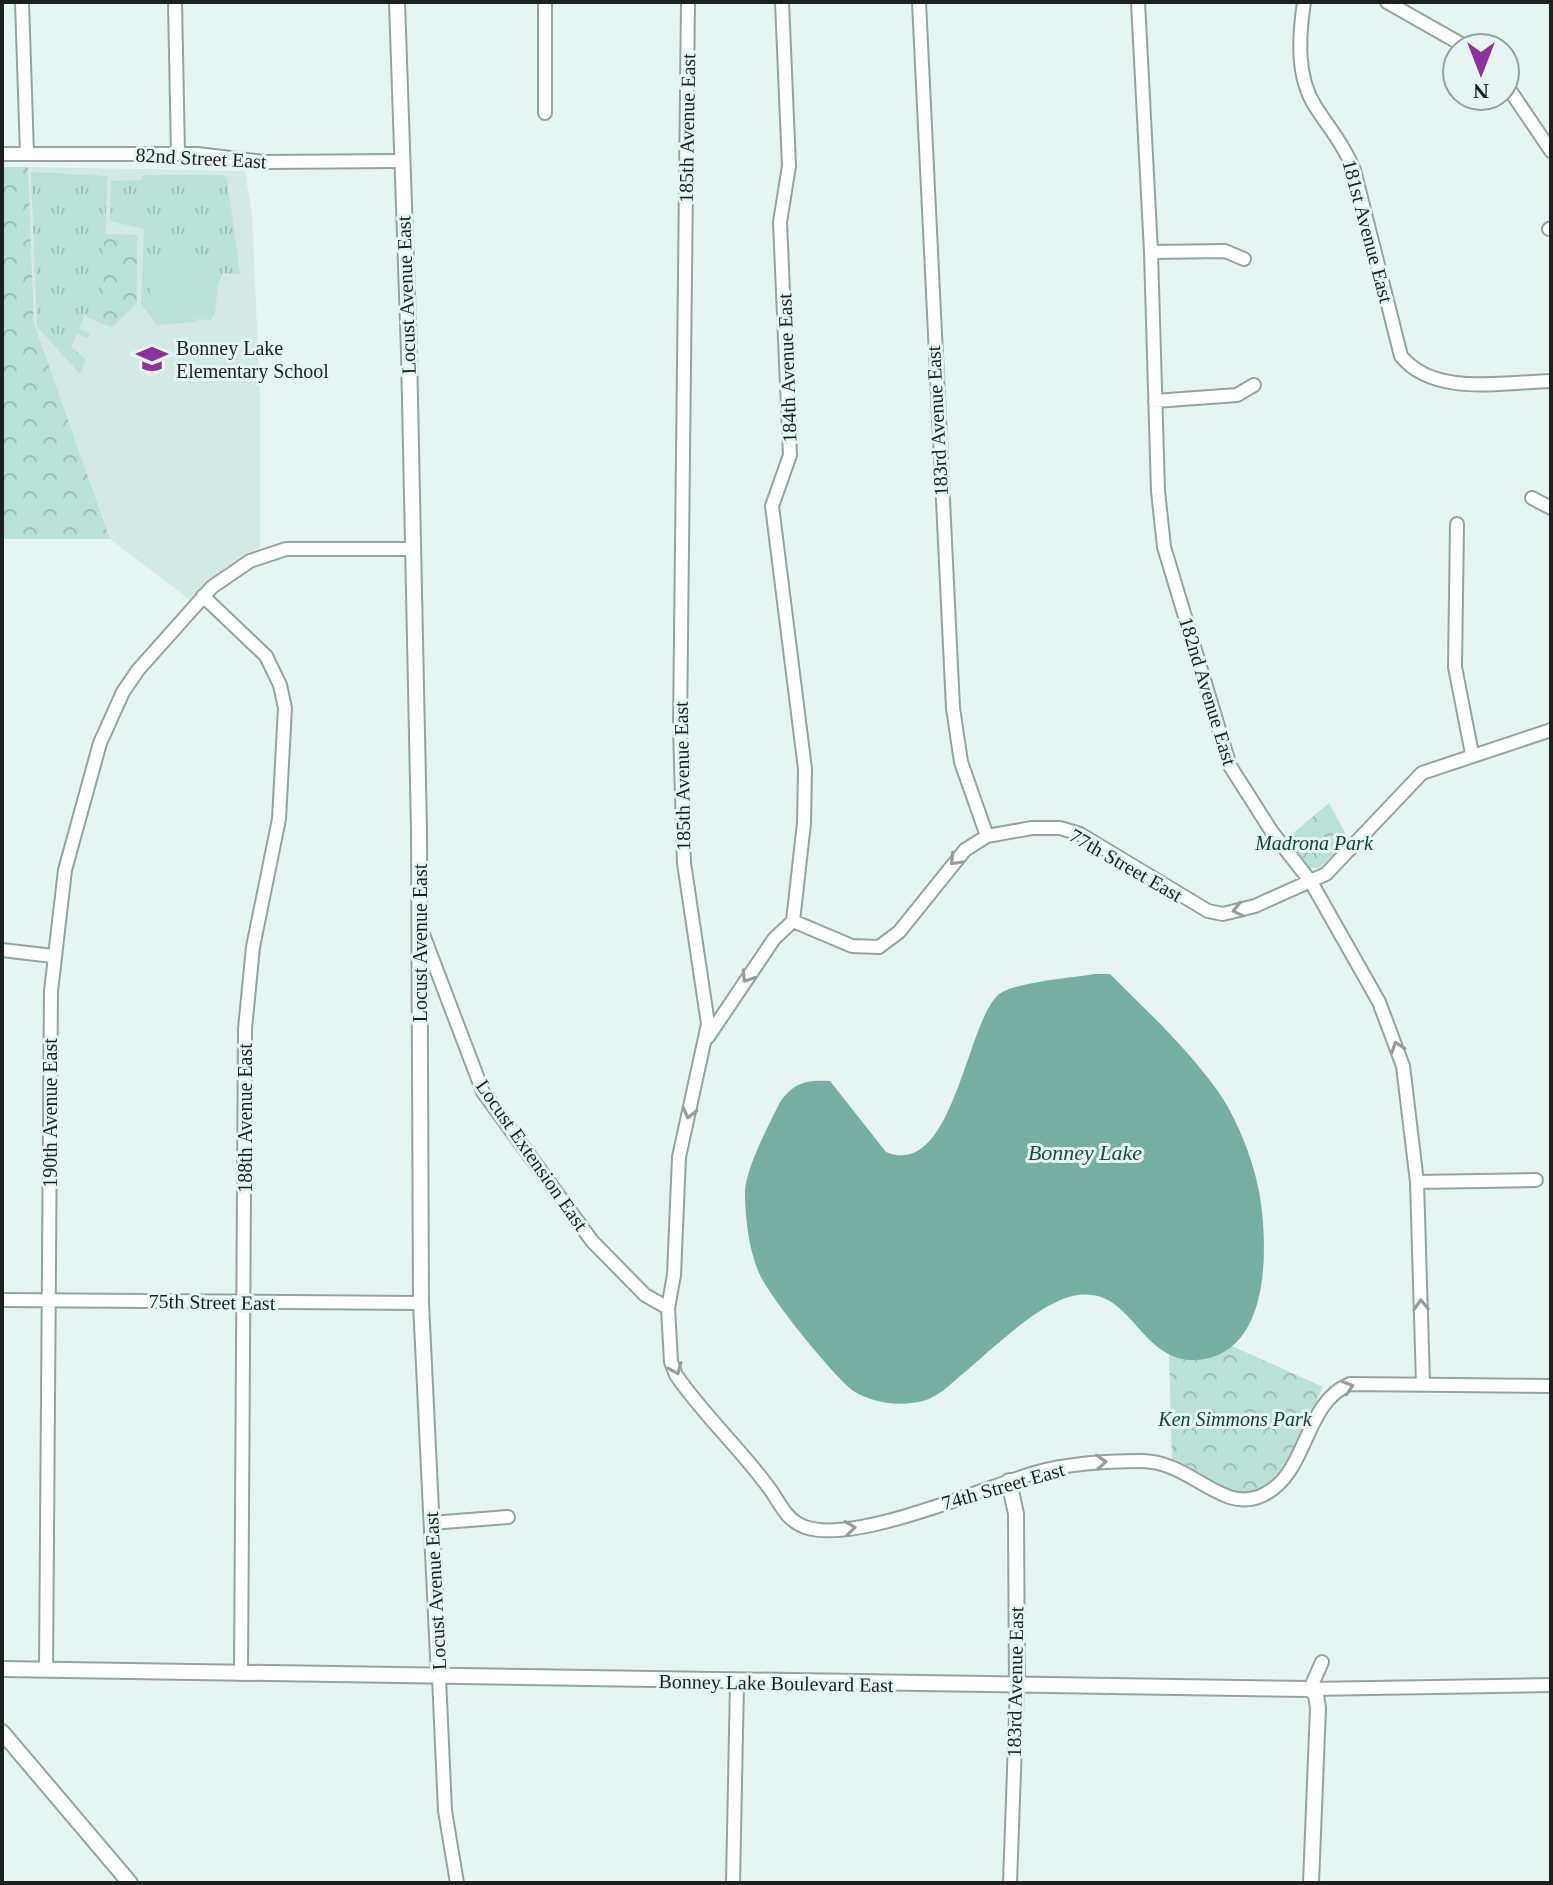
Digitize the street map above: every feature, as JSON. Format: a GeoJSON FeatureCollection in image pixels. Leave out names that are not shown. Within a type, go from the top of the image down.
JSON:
{"type":"FeatureCollection","features":[{"type":"Feature","properties":{"kind":"street"},"geometry":{"type":"LineString","coordinates":[[22,2],[27,154]]}},
{"type":"Feature","properties":{"kind":"street"},"geometry":{"type":"LineString","coordinates":[[175,2],[178,154]]}},
{"type":"Feature","properties":{"kind":"street","name":"Locust Avenue East"},"geometry":{"type":"LineString","coordinates":[[397,2],[400,161],[409,352],[420,928],[421,1303],[445,1811],[457,1883]]}},
{"type":"Feature","properties":{"kind":"street"},"geometry":{"type":"LineString","coordinates":[[545,2],[545,113]]}},
{"type":"Feature","properties":{"kind":"street","name":"185th Avenue East"},"geometry":{"type":"LineString","coordinates":[[688,2],[680,728],[684,863],[708,1037],[679,1157],[674,1275],[668,1308],[671,1362],[676,1375],[747,1457],[781,1506]]}},
{"type":"Feature","properties":{"kind":"street","name":"184th Avenue East"},"geometry":{"type":"LineString","coordinates":[[782,2],[789,166],[780,222],[790,455],[772,506],[805,769],[804,823],[793,921]]}},
{"type":"Feature","properties":{"kind":"street","name":"183rd Avenue East"},"geometry":{"type":"LineString","coordinates":[[919,2],[953,708],[961,762],[987,836]]}},
{"type":"Feature","properties":{"kind":"street","name":"182nd Avenue East"},"geometry":{"type":"LineString","coordinates":[[1138,2],[1164,547],[1230,766],[1272,832],[1311,882],[1379,1002],[1393,1034],[1409,1098],[1417,1182],[1423,1383]]}},
{"type":"Feature","properties":{"kind":"street","name":"181st Avenue East"},"geometry":{"type":"LineString","coordinates":[[1304,2],[1301,54],[1304,83],[1314,105],[1346,149],[1397,346],[1415,370],[1447,382],[1551,381]]}},
{"type":"Feature","properties":{"kind":"street"},"geometry":{"type":"LineString","coordinates":[[1388,2],[1441,32]]}},
{"type":"Feature","properties":{"kind":"street"},"geometry":{"type":"LineString","coordinates":[[1521,107],[1551,151]]}},
{"type":"Feature","properties":{"kind":"street","name":"82nd Street East"},"geometry":{"type":"LineString","coordinates":[[2,154],[178,154],[263,162],[400,161]]}},
{"type":"Feature","properties":{"kind":"street"},"geometry":{"type":"LineString","coordinates":[[1151,252],[1225,251],[1244,259]]}},
{"type":"Feature","properties":{"kind":"street"},"geometry":{"type":"LineString","coordinates":[[1155,401],[1237,395],[1254,385]]}},
{"type":"Feature","properties":{"kind":"street"},"geometry":{"type":"LineString","coordinates":[[1532,498],[1551,508]]}},
{"type":"Feature","properties":{"kind":"street"},"geometry":{"type":"LineString","coordinates":[[1457,524],[1455,667],[1472,754]]}},
{"type":"Feature","properties":{"kind":"street","name":"190th Avenue East"},"geometry":{"type":"LineString","coordinates":[[46,1670],[53,956],[68,858],[109,721],[138,670],[203,596],[250,561],[286,549],[412,549]]}},
{"type":"Feature","properties":{"kind":"street","name":"188th Avenue East"},"geometry":{"type":"LineString","coordinates":[[203,596],[266,656],[280,685],[285,708],[279,819],[255,933],[247,1001],[241,1674]]}},
{"type":"Feature","properties":{"kind":"street","name":"77th Street East"},"geometry":{"type":"LineString","coordinates":[[793,921],[852,946],[872,948],[885,945],[899,932],[955,859],[987,836],[1032,828],[1069,830],[1217,913],[1255,906],[1311,882],[1339,862],[1422,773],[1551,730]]}},
{"type":"Feature","properties":{"kind":"street"},"geometry":{"type":"LineString","coordinates":[[708,1037],[774,939],[793,921]]}},
{"type":"Feature","properties":{"kind":"street","name":"Locust Extension East"},"geometry":{"type":"LineString","coordinates":[[420,928],[483,1092],[592,1241],[645,1295],[668,1308]]}},
{"type":"Feature","properties":{"kind":"street"},"geometry":{"type":"LineString","coordinates":[[2,950],[53,956]]}},
{"type":"Feature","properties":{"kind":"street"},"geometry":{"type":"LineString","coordinates":[[1417,1182],[1536,1180]]}},
{"type":"Feature","properties":{"kind":"street","name":"75th Street East"},"geometry":{"type":"LineString","coordinates":[[2,1300],[421,1303]]}},
{"type":"Feature","properties":{"kind":"street","name":"74th Street East"},"geometry":{"type":"LineString","coordinates":[[781,1506],[795,1522],[804,1526],[839,1529],[890,1519],[1009,1481],[1076,1465],[1153,1461],[1186,1472],[1229,1499],[1253,1499],[1281,1482],[1323,1406],[1337,1390],[1359,1383],[1551,1386]]}},
{"type":"Feature","properties":{"kind":"street","name":"183rd Avenue East"},"geometry":{"type":"LineString","coordinates":[[1009,1481],[1016,1514],[1017,1687],[1010,1883]]}},
{"type":"Feature","properties":{"kind":"street"},"geometry":{"type":"LineString","coordinates":[[431,1523],[508,1517]]}},
{"type":"Feature","properties":{"kind":"street"},"geometry":{"type":"LineString","coordinates":[[1311,1883],[1318,1708],[1316,1695],[1310,1689],[1322,1662]]}},
{"type":"Feature","properties":{"kind":"street","name":"Bonney Lake Boulevard East"},"geometry":{"type":"LineString","coordinates":[[2,1669],[1017,1687],[1310,1689],[1551,1685]]}},
{"type":"Feature","properties":{"kind":"street"},"geometry":{"type":"LineString","coordinates":[[733,1883],[737,1683]]}},
{"type":"Feature","properties":{"kind":"street"},"geometry":{"type":"LineString","coordinates":[[2,1732],[130,1883]]}},
{"type":"Feature","properties":{"kind":"shaded area","name":"Bonney Lake Elementary School"},"geometry":{"type":"Polygon","coordinates":[[[28,167],[245,171],[252,215],[260,394],[260,547],[228,567],[190,600],[110,539],[34,323],[28,167]]]}},
{"type":"Feature","properties":{"kind":"green space"},"geometry":{"type":"Polygon","coordinates":[[[2,167],[28,167],[34,323],[110,539],[2,539],[2,167]]]}},
{"type":"Feature","properties":{"kind":"green space"},"geometry":{"type":"Polygon","coordinates":[[[31,172],[107,176],[103,314],[100,320],[116,323],[112,328],[84,316],[79,329],[90,334],[88,338],[77,334],[71,347],[86,360],[80,374],[37,327],[31,172]]]}},
{"type":"Feature","properties":{"kind":"green space"},"geometry":{"type":"Polygon","coordinates":[[[144,175],[223,175],[227,178],[240,274],[223,273],[218,284],[215,314],[215,262],[195,321],[206,321],[157,325],[141,304],[144,229],[110,221],[111,181],[141,180],[144,175]]]}},
{"type":"Feature","properties":{"kind":"green space"},"geometry":{"type":"Polygon","coordinates":[[[104,234],[137,235],[137,303],[116,323],[100,320],[103,314],[104,234]]]}},
{"type":"Feature","properties":{"kind":"green space"},"geometry":{"type":"Polygon","coordinates":[[[183,252],[204,254],[215,262],[215,314],[211,320],[154,317],[147,306],[161,267],[183,252]]]}},
{"type":"Feature","properties":{"kind":"green space","name":"Madrona Park"},"geometry":{"type":"Polygon","coordinates":[[[1329,803],[1349,840],[1319,868],[1308,868],[1285,840],[1329,803]]]}},
{"type":"Feature","properties":{"kind":"green space","name":"Ken Simmons Park"},"geometry":{"type":"Polygon","coordinates":[[[1232,1346],[1323,1387],[1289,1456],[1264,1486],[1249,1493],[1224,1489],[1172,1460],[1169,1354],[1202,1358],[1232,1346]]]}},
{"type":"Feature","properties":{"kind":"water","name":"Bonney Lake"},"geometry":{"type":"Polygon","coordinates":[[[1110,974],[1180,1045],[1217,1090],[1243,1138],[1259,1191],[1264,1263],[1254,1314],[1243,1334],[1227,1350],[1205,1359],[1183,1359],[1165,1352],[1110,1302],[1094,1295],[1073,1296],[1029,1318],[930,1398],[890,1403],[855,1392],[833,1372],[789,1318],[766,1286],[753,1256],[748,1235],[746,1182],[780,1102],[802,1084],[830,1081],[886,1152],[909,1154],[927,1143],[942,1122],[987,1011],[998,995],[1029,984],[1110,974]]]}},
{"type":"Feature","properties":{"kind":"place","name":"Bonney Lake Elementary School"},"geometry":{"type":"Point","coordinates":[152,359]}}]}
